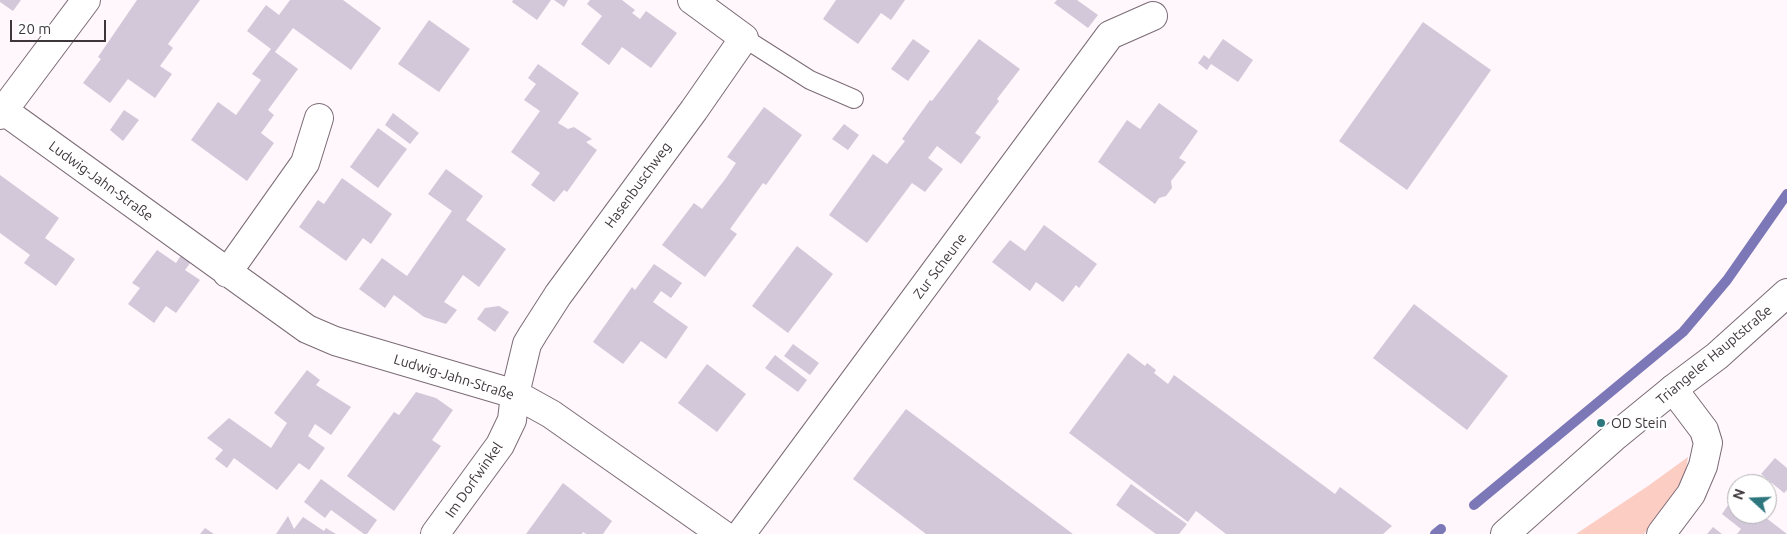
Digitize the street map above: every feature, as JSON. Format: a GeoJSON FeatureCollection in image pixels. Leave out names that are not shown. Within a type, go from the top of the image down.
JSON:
{"type":"FeatureCollection","features":[{"type":"Feature","properties":{"kind":"street"},"geometry":{"type":"LineString","coordinates":[[1,111],[86,0]]}},
{"type":"Feature","properties":{"kind":"street"},"geometry":{"type":"LineString","coordinates":[[692,0],[744,38]]}},
{"type":"Feature","properties":{"kind":"street","name":"Zur Scheune"},"geometry":{"type":"LineString","coordinates":[[741,534],[1110,35],[1153,16]]}},
{"type":"Feature","properties":{"kind":"street","name":"Hasenbuschweg"},"geometry":{"type":"LineString","coordinates":[[515,394],[528,344],[558,295],[694,110],[744,38]]}},
{"type":"Feature","properties":{"kind":"street","name":"Ludwig-Jahn-Straße"},"geometry":{"type":"LineString","coordinates":[[1,111],[307,329],[335,342],[515,394],[551,414],[722,534]]}},
{"type":"Feature","properties":{"kind":"street"},"geometry":{"type":"LineString","coordinates":[[227,273],[305,163],[319,118]]}},
{"type":"Feature","properties":{"kind":"street","name":"Triangeler Hauptstraße"},"geometry":{"type":"LineString","coordinates":[[1505,534],[1613,438],[1717,356],[1787,293]]}},
{"type":"Feature","properties":{"kind":"street"},"geometry":{"type":"LineString","coordinates":[[1661,534],[1691,494],[1703,466],[1708,442],[1704,430],[1673,389]]}},
{"type":"Feature","properties":{"kind":"street","name":"Im Dorfwinkel"},"geometry":{"type":"LineString","coordinates":[[435,534],[500,445],[512,420],[515,394]]}},
{"type":"Feature","properties":{"kind":"lane"},"geometry":{"type":"LineString","coordinates":[[744,38],[810,80],[854,99]]}},
{"type":"Feature","properties":{"kind":"shaded area"},"geometry":{"type":"Polygon","coordinates":[[[1688,457],[1685,476],[1675,494],[1644,534],[1576,534],[1648,486],[1688,457]]]}},
{"type":"Feature","properties":{"kind":"building"},"geometry":{"type":"Polygon","coordinates":[[[0,0],[21,0],[13,11],[0,2],[0,0]]]}},
{"type":"Feature","properties":{"kind":"building"},"geometry":{"type":"Polygon","coordinates":[[[137,0],[200,0],[168,44],[173,48],[160,66],[172,74],[155,98],[128,79],[110,103],[83,83],[101,59],[98,57],[137,0]]]}},
{"type":"Feature","properties":{"kind":"building"},"geometry":{"type":"Polygon","coordinates":[[[290,0],[343,0],[381,28],[351,70],[293,28],[275,52],[298,69],[268,110],[274,115],[261,133],[274,143],[247,181],[191,140],[218,102],[236,115],[261,80],[252,74],[271,49],[247,31],[266,5],[279,15],[290,0]]]}},
{"type":"Feature","properties":{"kind":"building"},"geometry":{"type":"Polygon","coordinates":[[[513,0],[551,0],[537,20],[512,2],[513,0]]]}},
{"type":"Feature","properties":{"kind":"building"},"geometry":{"type":"Polygon","coordinates":[[[554,0],[568,0],[564,7],[554,0]]]}},
{"type":"Feature","properties":{"kind":"building"},"geometry":{"type":"Polygon","coordinates":[[[590,0],[622,0],[635,10],[632,13],[640,19],[646,11],[677,33],[651,68],[622,47],[609,65],[581,44],[602,16],[587,4],[590,0]]]}},
{"type":"Feature","properties":{"kind":"building"},"geometry":{"type":"Polygon","coordinates":[[[836,0],[905,0],[891,20],[881,13],[858,44],[823,19],[836,0]]]}},
{"type":"Feature","properties":{"kind":"building"},"geometry":{"type":"Polygon","coordinates":[[[1057,0],[1077,0],[1098,15],[1088,28],[1054,3],[1057,0]]]}},
{"type":"Feature","properties":{"kind":"building"},"geometry":{"type":"Polygon","coordinates":[[[429,20],[470,49],[439,92],[398,64],[429,20]]]}},
{"type":"Feature","properties":{"kind":"building"},"geometry":{"type":"Polygon","coordinates":[[[1423,22],[1491,70],[1407,190],[1339,141],[1423,22]]]}},
{"type":"Feature","properties":{"kind":"building"},"geometry":{"type":"Polygon","coordinates":[[[913,39],[930,51],[908,81],[891,69],[913,39]]]}},
{"type":"Feature","properties":{"kind":"building"},"geometry":{"type":"Polygon","coordinates":[[[979,39],[1020,69],[997,99],[999,101],[975,133],[981,137],[961,164],[937,146],[928,158],[943,169],[925,192],[912,183],[867,243],[829,215],[873,154],[887,164],[905,141],[902,139],[930,100],[932,101],[979,39]]]}},
{"type":"Feature","properties":{"kind":"building"},"geometry":{"type":"Polygon","coordinates":[[[1223,39],[1253,60],[1238,82],[1211,64],[1207,70],[1198,63],[1204,55],[1209,59],[1223,39]]]}},
{"type":"Feature","properties":{"kind":"building"},"geometry":{"type":"Polygon","coordinates":[[[538,64],[579,93],[558,123],[568,129],[574,127],[592,139],[586,142],[597,150],[567,192],[564,190],[554,202],[531,185],[540,173],[511,152],[540,111],[524,100],[536,84],[528,78],[538,64]]]}},
{"type":"Feature","properties":{"kind":"building"},"geometry":{"type":"Polygon","coordinates":[[[1159,103],[1198,131],[1179,158],[1186,162],[1171,181],[1172,188],[1166,196],[1159,198],[1155,204],[1098,162],[1127,120],[1140,129],[1159,103]]]}},
{"type":"Feature","properties":{"kind":"building"},"geometry":{"type":"Polygon","coordinates":[[[764,107],[802,135],[766,185],[763,183],[730,229],[737,234],[705,277],[662,245],[694,203],[702,209],[726,178],[736,163],[727,157],[764,107]]]}},
{"type":"Feature","properties":{"kind":"building"},"geometry":{"type":"Polygon","coordinates":[[[124,110],[139,120],[123,141],[110,130],[124,110]]]}},
{"type":"Feature","properties":{"kind":"building"},"geometry":{"type":"Polygon","coordinates":[[[393,113],[419,133],[410,144],[385,125],[393,113]]]}},
{"type":"Feature","properties":{"kind":"building"},"geometry":{"type":"Polygon","coordinates":[[[844,124],[859,135],[848,150],[832,139],[844,124]]]}},
{"type":"Feature","properties":{"kind":"building"},"geometry":{"type":"Polygon","coordinates":[[[378,128],[407,149],[378,188],[350,167],[378,128]]]}},
{"type":"Feature","properties":{"kind":"building"},"geometry":{"type":"Polygon","coordinates":[[[446,169],[483,196],[466,220],[506,249],[479,287],[463,275],[444,302],[457,310],[446,324],[424,317],[394,295],[385,308],[359,289],[382,258],[407,276],[452,211],[428,194],[446,169]]]}},
{"type":"Feature","properties":{"kind":"building"},"geometry":{"type":"Polygon","coordinates":[[[0,175],[59,218],[45,238],[75,259],[56,286],[24,263],[30,255],[0,233],[0,175]]]}},
{"type":"Feature","properties":{"kind":"building"},"geometry":{"type":"Polygon","coordinates":[[[342,178],[392,214],[371,244],[363,238],[346,261],[299,227],[318,200],[324,204],[342,178]]]}},
{"type":"Feature","properties":{"kind":"building"},"geometry":{"type":"Polygon","coordinates":[[[1044,225],[1097,264],[1079,288],[1076,285],[1063,302],[1036,282],[1030,291],[992,262],[1010,240],[1025,251],[1044,225]]]}},
{"type":"Feature","properties":{"kind":"building"},"geometry":{"type":"Polygon","coordinates":[[[797,246],[833,274],[788,333],[752,306],[797,246]]]}},
{"type":"Feature","properties":{"kind":"building"},"geometry":{"type":"Polygon","coordinates":[[[157,250],[176,263],[181,255],[191,262],[185,270],[200,280],[176,313],[166,306],[154,323],[128,304],[140,288],[132,283],[157,250]]]}},
{"type":"Feature","properties":{"kind":"building"},"geometry":{"type":"Polygon","coordinates":[[[654,264],[682,283],[671,298],[661,291],[653,302],[688,327],[666,359],[641,341],[623,364],[593,342],[632,287],[635,290],[654,264]]]}},
{"type":"Feature","properties":{"kind":"building"},"geometry":{"type":"Polygon","coordinates":[[[1414,304],[1508,376],[1467,430],[1373,358],[1414,304]]]}},
{"type":"Feature","properties":{"kind":"building"},"geometry":{"type":"Polygon","coordinates":[[[499,306],[509,312],[495,332],[477,319],[485,308],[499,306]]]}},
{"type":"Feature","properties":{"kind":"building"},"geometry":{"type":"Polygon","coordinates":[[[793,344],[819,363],[810,375],[784,356],[793,344]]]}},
{"type":"Feature","properties":{"kind":"building"},"geometry":{"type":"Polygon","coordinates":[[[1128,353],[1145,366],[1147,363],[1156,370],[1154,373],[1168,384],[1174,375],[1335,494],[1340,487],[1392,526],[1383,534],[1226,534],[1196,511],[1188,522],[1069,433],[1128,353]]]}},
{"type":"Feature","properties":{"kind":"building"},"geometry":{"type":"Polygon","coordinates":[[[775,355],[807,380],[798,392],[765,368],[775,355]]]}},
{"type":"Feature","properties":{"kind":"building"},"geometry":{"type":"Polygon","coordinates":[[[707,364],[746,394],[717,432],[678,403],[707,364]]]}},
{"type":"Feature","properties":{"kind":"building"},"geometry":{"type":"Polygon","coordinates":[[[307,370],[320,380],[316,385],[351,407],[331,435],[315,424],[308,436],[325,448],[309,470],[299,463],[277,490],[234,458],[227,468],[215,459],[223,450],[207,438],[229,418],[271,448],[287,423],[274,413],[307,370]]]}},
{"type":"Feature","properties":{"kind":"building"},"geometry":{"type":"Polygon","coordinates":[[[416,392],[436,398],[453,410],[432,440],[441,446],[394,511],[347,476],[394,412],[399,415],[416,392]]]}},
{"type":"Feature","properties":{"kind":"building"},"geometry":{"type":"Polygon","coordinates":[[[906,409],[1073,534],[926,534],[853,479],[906,409]]]}},
{"type":"Feature","properties":{"kind":"building"},"geometry":{"type":"Polygon","coordinates":[[[1775,458],[1787,468],[1787,490],[1784,493],[1777,487],[1777,474],[1761,474],[1775,458]]]}},
{"type":"Feature","properties":{"kind":"building"},"geometry":{"type":"Polygon","coordinates":[[[321,479],[377,520],[367,534],[364,534],[331,510],[325,518],[304,502],[321,479]]]}},
{"type":"Feature","properties":{"kind":"building"},"geometry":{"type":"Polygon","coordinates":[[[563,483],[612,521],[603,534],[586,534],[583,532],[582,534],[526,534],[563,483]]]}},
{"type":"Feature","properties":{"kind":"building"},"geometry":{"type":"Polygon","coordinates":[[[1131,484],[1187,524],[1179,534],[1156,534],[1116,505],[1131,484]]]}},
{"type":"Feature","properties":{"kind":"building"},"geometry":{"type":"Polygon","coordinates":[[[1727,507],[1727,518],[1722,514],[1727,507]]]}},
{"type":"Feature","properties":{"kind":"building"},"geometry":{"type":"Polygon","coordinates":[[[288,516],[294,529],[303,517],[324,531],[326,528],[336,534],[276,534],[288,516]]]}},
{"type":"Feature","properties":{"kind":"building"},"geometry":{"type":"Polygon","coordinates":[[[1735,524],[1774,524],[1787,534],[1737,534],[1741,529],[1735,524]]]}},
{"type":"Feature","properties":{"kind":"building"},"geometry":{"type":"Polygon","coordinates":[[[1713,527],[1722,534],[1707,534],[1713,527]]]}},
{"type":"Feature","properties":{"kind":"building"},"geometry":{"type":"Polygon","coordinates":[[[205,528],[214,534],[200,534],[205,528]]]}},
{"type":"Feature","properties":{"kind":"waterway"},"geometry":{"type":"LineString","coordinates":[[1474,505],[1683,332],[1727,280],[1787,194]]}},
{"type":"Feature","properties":{"kind":"waterway"},"geometry":{"type":"LineString","coordinates":[[1435,534],[1441,529]]}},
{"type":"Feature","properties":{"kind":"place","name":"OD Stein"},"geometry":{"type":"Point","coordinates":[1601,423]}}]}
